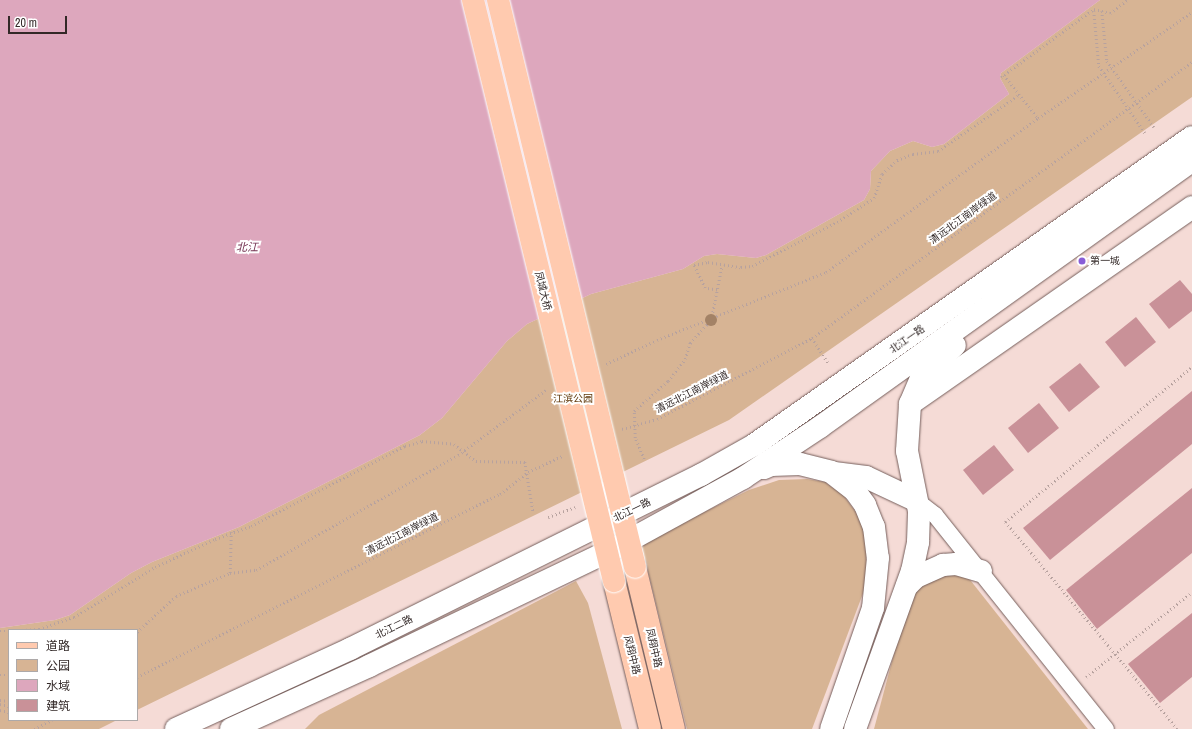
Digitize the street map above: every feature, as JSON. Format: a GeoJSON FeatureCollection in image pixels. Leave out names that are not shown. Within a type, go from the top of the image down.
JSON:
{"type":"FeatureCollection","features":[{"type":"Feature","properties":{"kind":"main road","name":"凤城大桥"},"geometry":{"type":"LineString","coordinates":[[472,0],[614,581]]}},
{"type":"Feature","properties":{"kind":"main road","name":"凤翔中路"},"geometry":{"type":"LineString","coordinates":[[498,0],[674,729]]}},
{"type":"Feature","properties":{"kind":"main road","name":"北江一路"},"geometry":{"type":"LineString","coordinates":[[609,521],[701,475],[754,445],[1192,137]]}},
{"type":"Feature","properties":{"kind":"main road","name":"北江一路"},"geometry":{"type":"LineString","coordinates":[[290,702],[617,546],[743,478],[820,427],[1094,233],[1192,161]]}},
{"type":"Feature","properties":{"kind":"main road"},"geometry":{"type":"LineString","coordinates":[[910,404],[1192,207]]}},
{"type":"Feature","properties":{"kind":"main road"},"geometry":{"type":"LineString","coordinates":[[855,729],[907,586],[918,542],[917,501],[907,451],[910,404],[921,378],[942,356],[1094,233]]}},
{"type":"Feature","properties":{"kind":"main road"},"geometry":{"type":"LineString","coordinates":[[743,478],[771,465],[785,464],[813,466],[831,472],[866,477],[917,501]]}},
{"type":"Feature","properties":{"kind":"main road"},"geometry":{"type":"LineString","coordinates":[[831,472],[845,480],[865,505],[874,527],[878,558],[873,608],[831,729]]}},
{"type":"Feature","properties":{"kind":"main road","name":"北江二路"},"geometry":{"type":"LineString","coordinates":[[176,729],[318,664],[609,521]]}},
{"type":"Feature","properties":{"kind":"main road"},"geometry":{"type":"LineString","coordinates":[[907,586],[916,577],[943,565],[956,564],[981,571]]}},
{"type":"Feature","properties":{"kind":"main road","name":"风翔中路"},"geometry":{"type":"LineString","coordinates":[[614,581],[650,729]]}},
{"type":"Feature","properties":{"kind":"main road"},"geometry":{"type":"LineString","coordinates":[[231,729],[290,702]]}},
{"type":"Feature","properties":{"kind":"main road"},"geometry":{"type":"LineString","coordinates":[[274,729],[281,712],[290,702]]}},
{"type":"Feature","properties":{"kind":"street"},"geometry":{"type":"LineString","coordinates":[[917,501],[935,515],[1106,729]]}},
{"type":"Feature","properties":{"kind":"path"},"geometry":{"type":"LineString","coordinates":[[1001,77],[1094,9],[1110,13],[1127,0]]}},
{"type":"Feature","properties":{"kind":"path"},"geometry":{"type":"LineString","coordinates":[[1094,11],[1098,61],[1102,73],[1145,133]]}},
{"type":"Feature","properties":{"kind":"path"},"geometry":{"type":"LineString","coordinates":[[1102,11],[1104,53],[1111,67],[1154,127]]}},
{"type":"Feature","properties":{"kind":"path"},"geometry":{"type":"LineString","coordinates":[[605,364],[657,340],[711,320],[826,272],[1038,118],[1192,12]]}},
{"type":"Feature","properties":{"kind":"path","name":"清远北江南岸绿道"},"geometry":{"type":"LineString","coordinates":[[615,432],[634,424],[657,419],[812,338],[1192,62]]}},
{"type":"Feature","properties":{"kind":"path"},"geometry":{"type":"LineString","coordinates":[[1004,75],[1038,118]]}},
{"type":"Feature","properties":{"kind":"path"},"geometry":{"type":"LineString","coordinates":[[717,290],[705,288],[694,265],[708,262],[722,265],[752,266],[837,222],[874,198],[882,174],[897,160],[913,154],[938,151],[1020,94]]}},
{"type":"Feature","properties":{"kind":"path"},"geometry":{"type":"LineString","coordinates":[[644,459],[635,438],[634,411],[668,381],[685,359],[690,343],[711,320],[722,265]]}},
{"type":"Feature","properties":{"kind":"path"},"geometry":{"type":"LineString","coordinates":[[812,338],[828,363]]}},
{"type":"Feature","properties":{"kind":"path"},"geometry":{"type":"LineString","coordinates":[[1177,729],[1005,522],[1192,367]]}},
{"type":"Feature","properties":{"kind":"path"},"geometry":{"type":"LineString","coordinates":[[138,631],[176,596],[230,573],[256,570],[464,450],[533,398],[551,387]]}},
{"type":"Feature","properties":{"kind":"path"},"geometry":{"type":"LineString","coordinates":[[42,629],[60,624],[155,566],[231,532],[250,526],[405,446],[422,441],[454,444],[464,450],[476,461],[525,462],[528,472],[533,512]]}},
{"type":"Feature","properties":{"kind":"path","name":"清远北江南岸绿道"},"geometry":{"type":"LineString","coordinates":[[138,676],[500,494],[528,472],[566,455]]}},
{"type":"Feature","properties":{"kind":"path"},"geometry":{"type":"LineString","coordinates":[[548,517],[594,499]]}},
{"type":"Feature","properties":{"kind":"path"},"geometry":{"type":"LineString","coordinates":[[230,573],[231,532]]}},
{"type":"Feature","properties":{"kind":"path"},"geometry":{"type":"LineString","coordinates":[[1073,687],[1192,592]]}},
{"type":"Feature","properties":{"kind":"path"},"geometry":{"type":"LineString","coordinates":[[34,729],[46,721]]}},
{"type":"Feature","properties":{"kind":"green space","name":"江滨公园"},"geometry":{"type":"Polygon","coordinates":[[[1100,0],[1192,0],[1192,97],[729,420],[138,710],[138,629],[8,629],[8,721],[115,721],[99,729],[0,729],[0,628],[55,620],[70,615],[131,573],[152,562],[239,527],[420,435],[442,418],[507,341],[527,324],[591,294],[683,269],[704,256],[717,254],[756,258],[766,255],[864,200],[870,189],[871,171],[890,151],[913,141],[932,147],[944,144],[1009,94],[1000,78],[1001,73],[1100,0]]]}},
{"type":"Feature","properties":{"kind":"green space"},"geometry":{"type":"Polygon","coordinates":[[[807,479],[825,482],[844,496],[861,519],[867,550],[865,588],[812,729],[687,729],[641,543],[749,490],[779,480],[807,479]]]}},
{"type":"Feature","properties":{"kind":"green space"},"geometry":{"type":"Polygon","coordinates":[[[949,571],[967,576],[1088,729],[874,729],[904,616],[917,590],[927,581],[949,571]]]}},
{"type":"Feature","properties":{"kind":"green space"},"geometry":{"type":"Polygon","coordinates":[[[576,581],[588,603],[622,729],[305,729],[319,715],[576,581]]]}},
{"type":"Feature","properties":{"kind":"water","name":"北江"},"geometry":{"type":"Polygon","coordinates":[[[0,0],[1100,0],[1001,73],[1000,78],[1009,94],[944,144],[932,147],[913,141],[890,151],[871,171],[870,189],[864,200],[766,255],[756,258],[717,254],[704,256],[683,269],[591,294],[527,324],[507,341],[442,418],[420,435],[239,527],[152,562],[131,573],[70,615],[55,620],[0,628],[0,0]]]}},
{"type":"Feature","properties":{"kind":"building"},"geometry":{"type":"Polygon","coordinates":[[[1180,280],[1192,294],[1192,311],[1169,329],[1149,304],[1180,280]]]}},
{"type":"Feature","properties":{"kind":"building"},"geometry":{"type":"Polygon","coordinates":[[[1136,317],[1156,342],[1125,367],[1105,342],[1136,317]]]}},
{"type":"Feature","properties":{"kind":"building"},"geometry":{"type":"Polygon","coordinates":[[[1080,363],[1100,387],[1069,412],[1049,387],[1080,363]]]}},
{"type":"Feature","properties":{"kind":"building"},"geometry":{"type":"Polygon","coordinates":[[[1192,391],[1192,444],[1050,560],[1023,528],[1192,391]]]}},
{"type":"Feature","properties":{"kind":"building"},"geometry":{"type":"Polygon","coordinates":[[[1039,403],[1059,428],[1028,453],[1008,428],[1039,403]]]}},
{"type":"Feature","properties":{"kind":"building"},"geometry":{"type":"Polygon","coordinates":[[[994,445],[1014,470],[983,495],[963,470],[994,445]]]}},
{"type":"Feature","properties":{"kind":"building"},"geometry":{"type":"Polygon","coordinates":[[[1192,488],[1192,553],[1097,629],[1066,590],[1192,488]]]}},
{"type":"Feature","properties":{"kind":"building"},"geometry":{"type":"Polygon","coordinates":[[[1192,613],[1192,677],[1160,703],[1128,664],[1192,613]]]}},
{"type":"Feature","properties":{"kind":"place","name":"第一城"},"geometry":{"type":"Point","coordinates":[1082,261]}}]}
